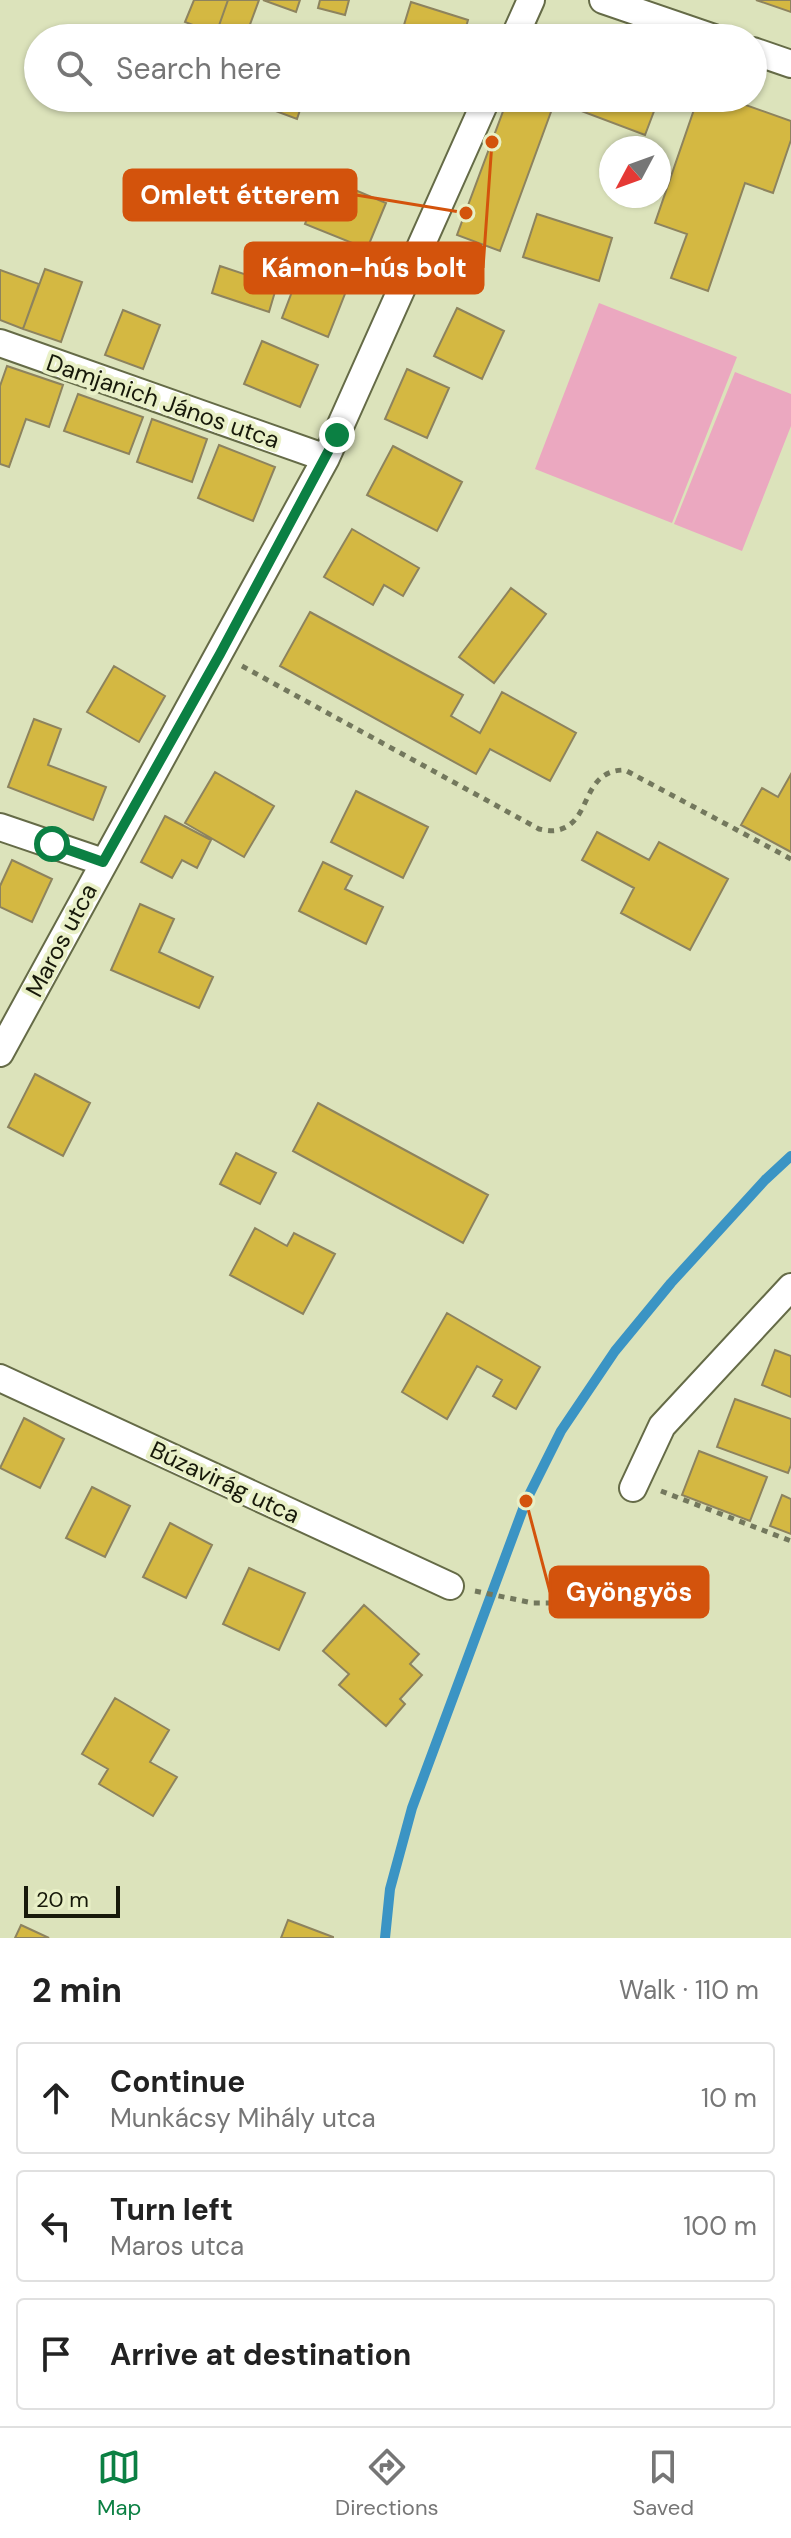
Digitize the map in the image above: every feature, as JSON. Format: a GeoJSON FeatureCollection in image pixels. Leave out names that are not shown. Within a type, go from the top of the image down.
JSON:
{"type":"FeatureCollection","features":[{"type":"Feature","properties":{"kind":"street"},"geometry":{"type":"LineString","coordinates":[[520,24],[531,0]]}},
{"type":"Feature","properties":{"kind":"street"},"geometry":{"type":"LineString","coordinates":[[603,0],[673,24]]}},
{"type":"Feature","properties":{"kind":"street"},"geometry":{"type":"LineString","coordinates":[[767,56],[791,64]]}},
{"type":"Feature","properties":{"kind":"street","name":"Maros utca"},"geometry":{"type":"LineString","coordinates":[[0,1053],[326,458],[481,112]]}},
{"type":"Feature","properties":{"kind":"street","name":"Damjanich János utca"},"geometry":{"type":"LineString","coordinates":[[0,343],[326,458]]}},
{"type":"Feature","properties":{"kind":"street"},"geometry":{"type":"LineString","coordinates":[[0,827],[103,862]]}},
{"type":"Feature","properties":{"kind":"street"},"geometry":{"type":"LineString","coordinates":[[634,1484],[662,1426],[791,1287]]}},
{"type":"Feature","properties":{"kind":"street","name":"Búzavirág utca"},"geometry":{"type":"LineString","coordinates":[[0,1378],[450,1586]]}},
{"type":"Feature","properties":{"kind":"path"},"geometry":{"type":"LineString","coordinates":[[220,654],[539,829],[558,831],[573,822],[599,777],[610,770],[625,770],[791,859]]}},
{"type":"Feature","properties":{"kind":"path"},"geometry":{"type":"LineString","coordinates":[[634,1484],[791,1541]]}},
{"type":"Feature","properties":{"kind":"path"},"geometry":{"type":"LineString","coordinates":[[450,1586],[533,1603],[562,1603]]}},
{"type":"Feature","properties":{"kind":"shaded area"},"geometry":{"type":"Polygon","coordinates":[[[599,303],[737,357],[672,523],[535,469],[599,303]]]}},
{"type":"Feature","properties":{"kind":"shaded area"},"geometry":{"type":"Polygon","coordinates":[[[735,372],[791,394],[791,426],[742,551],[674,524],[735,372]]]}},
{"type":"Feature","properties":{"kind":"building"},"geometry":{"type":"Polygon","coordinates":[[[194,0],[228,0],[220,24],[185,22],[194,0]]]}},
{"type":"Feature","properties":{"kind":"building"},"geometry":{"type":"Polygon","coordinates":[[[228,0],[259,0],[250,24],[220,24],[228,0]]]}},
{"type":"Feature","properties":{"kind":"building"},"geometry":{"type":"Polygon","coordinates":[[[263,0],[300,0],[296,12],[263,0]]]}},
{"type":"Feature","properties":{"kind":"building"},"geometry":{"type":"Polygon","coordinates":[[[320,0],[349,0],[345,15],[318,8],[320,0]]]}},
{"type":"Feature","properties":{"kind":"building"},"geometry":{"type":"Polygon","coordinates":[[[756,0],[791,0],[791,12],[756,0]]]}},
{"type":"Feature","properties":{"kind":"building"},"geometry":{"type":"Polygon","coordinates":[[[411,2],[468,20],[467,24],[404,24],[411,2]]]}},
{"type":"Feature","properties":{"kind":"building"},"geometry":{"type":"Polygon","coordinates":[[[278,112],[299,112],[297,119],[278,112]]]}},
{"type":"Feature","properties":{"kind":"building"},"geometry":{"type":"Polygon","coordinates":[[[503,112],[551,112],[500,251],[457,235],[503,112]]]}},
{"type":"Feature","properties":{"kind":"building"},"geometry":{"type":"Polygon","coordinates":[[[584,112],[654,112],[645,135],[584,112]]]}},
{"type":"Feature","properties":{"kind":"building"},"geometry":{"type":"Polygon","coordinates":[[[693,112],[766,112],[791,121],[791,140],[773,193],[745,183],[708,291],[671,278],[687,234],[655,223],[660,208],[671,208],[671,176],[693,112]]]}},
{"type":"Feature","properties":{"kind":"building"},"geometry":{"type":"Polygon","coordinates":[[[324,177],[386,203],[367,249],[305,224],[324,177]]]}},
{"type":"Feature","properties":{"kind":"building"},"geometry":{"type":"Polygon","coordinates":[[[537,214],[612,238],[599,281],[523,257],[537,214]]]}},
{"type":"Feature","properties":{"kind":"building"},"geometry":{"type":"Polygon","coordinates":[[[303,263],[350,281],[328,337],[282,318],[303,263]]]}},
{"type":"Feature","properties":{"kind":"building"},"geometry":{"type":"Polygon","coordinates":[[[220,266],[277,285],[269,312],[212,293],[220,266]]]}},
{"type":"Feature","properties":{"kind":"building"},"geometry":{"type":"Polygon","coordinates":[[[45,269],[82,282],[61,342],[23,329],[45,269]]]}},
{"type":"Feature","properties":{"kind":"building"},"geometry":{"type":"Polygon","coordinates":[[[0,270],[39,284],[23,329],[0,320],[0,270]]]}},
{"type":"Feature","properties":{"kind":"building"},"geometry":{"type":"Polygon","coordinates":[[[457,308],[504,331],[482,379],[434,356],[457,308]]]}},
{"type":"Feature","properties":{"kind":"building"},"geometry":{"type":"Polygon","coordinates":[[[123,310],[160,325],[143,369],[105,355],[123,310]]]}},
{"type":"Feature","properties":{"kind":"building"},"geometry":{"type":"Polygon","coordinates":[[[262,341],[318,365],[300,407],[244,384],[262,341]]]}},
{"type":"Feature","properties":{"kind":"building"},"geometry":{"type":"Polygon","coordinates":[[[7,366],[63,385],[49,427],[26,419],[9,467],[0,464],[0,386],[7,366]]]}},
{"type":"Feature","properties":{"kind":"building"},"geometry":{"type":"Polygon","coordinates":[[[407,369],[449,388],[427,438],[385,419],[407,369]]]}},
{"type":"Feature","properties":{"kind":"building"},"geometry":{"type":"Polygon","coordinates":[[[78,394],[143,417],[129,454],[64,431],[78,394]]]}},
{"type":"Feature","properties":{"kind":"building"},"geometry":{"type":"Polygon","coordinates":[[[152,419],[207,439],[192,482],[137,462],[152,419]]]}},
{"type":"Feature","properties":{"kind":"building"},"geometry":{"type":"Polygon","coordinates":[[[219,445],[275,467],[253,521],[198,498],[219,445]]]}},
{"type":"Feature","properties":{"kind":"building"},"geometry":{"type":"Polygon","coordinates":[[[393,446],[462,482],[437,531],[367,495],[393,446]]]}},
{"type":"Feature","properties":{"kind":"building"},"geometry":{"type":"Polygon","coordinates":[[[352,529],[419,568],[403,596],[384,585],[373,605],[324,577],[352,529]]]}},
{"type":"Feature","properties":{"kind":"building"},"geometry":{"type":"Polygon","coordinates":[[[511,588],[546,614],[494,683],[459,657],[511,588]]]}},
{"type":"Feature","properties":{"kind":"building"},"geometry":{"type":"Polygon","coordinates":[[[310,612],[463,695],[451,716],[480,733],[502,692],[576,733],[550,781],[490,749],[476,774],[280,666],[310,612]]]}},
{"type":"Feature","properties":{"kind":"building"},"geometry":{"type":"Polygon","coordinates":[[[114,666],[165,696],[139,742],[87,712],[114,666]]]}},
{"type":"Feature","properties":{"kind":"building"},"geometry":{"type":"Polygon","coordinates":[[[34,719],[61,729],[48,765],[106,787],[93,820],[8,787],[34,719]]]}},
{"type":"Feature","properties":{"kind":"building"},"geometry":{"type":"Polygon","coordinates":[[[215,772],[274,806],[244,857],[185,823],[215,772]]]}},
{"type":"Feature","properties":{"kind":"building"},"geometry":{"type":"Polygon","coordinates":[[[791,774],[791,852],[741,825],[762,788],[778,797],[791,774]]]}},
{"type":"Feature","properties":{"kind":"building"},"geometry":{"type":"Polygon","coordinates":[[[356,791],[428,827],[403,878],[331,842],[356,791]]]}},
{"type":"Feature","properties":{"kind":"building"},"geometry":{"type":"Polygon","coordinates":[[[165,816],[211,840],[197,868],[182,860],[172,878],[141,862],[165,816]]]}},
{"type":"Feature","properties":{"kind":"building"},"geometry":{"type":"Polygon","coordinates":[[[597,832],[649,860],[659,842],[728,879],[690,950],[621,913],[634,888],[582,860],[597,832]]]}},
{"type":"Feature","properties":{"kind":"building"},"geometry":{"type":"Polygon","coordinates":[[[12,860],[52,879],[32,922],[0,907],[0,886],[12,860]]]}},
{"type":"Feature","properties":{"kind":"building"},"geometry":{"type":"Polygon","coordinates":[[[323,862],[352,876],[345,889],[383,907],[366,944],[299,911],[323,862]]]}},
{"type":"Feature","properties":{"kind":"building"},"geometry":{"type":"Polygon","coordinates":[[[140,904],[174,919],[159,952],[213,977],[199,1008],[111,970],[140,904]]]}},
{"type":"Feature","properties":{"kind":"building"},"geometry":{"type":"Polygon","coordinates":[[[35,1074],[90,1103],[63,1156],[8,1127],[35,1074]]]}},
{"type":"Feature","properties":{"kind":"building"},"geometry":{"type":"Polygon","coordinates":[[[318,1103],[488,1195],[463,1243],[293,1151],[318,1103]]]}},
{"type":"Feature","properties":{"kind":"building"},"geometry":{"type":"Polygon","coordinates":[[[236,1153],[276,1173],[260,1204],[220,1184],[236,1153]]]}},
{"type":"Feature","properties":{"kind":"building"},"geometry":{"type":"Polygon","coordinates":[[[255,1228],[287,1246],[294,1233],[335,1254],[303,1314],[230,1275],[255,1228]]]}},
{"type":"Feature","properties":{"kind":"building"},"geometry":{"type":"Polygon","coordinates":[[[447,1313],[540,1367],[516,1409],[493,1396],[502,1380],[477,1366],[447,1419],[402,1392],[447,1313]]]}},
{"type":"Feature","properties":{"kind":"building"},"geometry":{"type":"Polygon","coordinates":[[[775,1350],[791,1356],[791,1397],[762,1385],[775,1350]]]}},
{"type":"Feature","properties":{"kind":"building"},"geometry":{"type":"Polygon","coordinates":[[[735,1399],[791,1419],[791,1465],[788,1473],[717,1447],[735,1399]]]}},
{"type":"Feature","properties":{"kind":"building"},"geometry":{"type":"Polygon","coordinates":[[[24,1418],[64,1439],[40,1488],[0,1468],[24,1418]]]}},
{"type":"Feature","properties":{"kind":"building"},"geometry":{"type":"Polygon","coordinates":[[[699,1451],[767,1477],[750,1521],[682,1495],[699,1451]]]}},
{"type":"Feature","properties":{"kind":"building"},"geometry":{"type":"Polygon","coordinates":[[[92,1487],[130,1506],[105,1557],[66,1538],[92,1487]]]}},
{"type":"Feature","properties":{"kind":"building"},"geometry":{"type":"Polygon","coordinates":[[[782,1495],[791,1499],[791,1534],[770,1526],[782,1495]]]}},
{"type":"Feature","properties":{"kind":"building"},"geometry":{"type":"Polygon","coordinates":[[[170,1523],[212,1545],[186,1598],[143,1577],[170,1523]]]}},
{"type":"Feature","properties":{"kind":"building"},"geometry":{"type":"Polygon","coordinates":[[[249,1568],[305,1593],[279,1650],[223,1624],[249,1568]]]}},
{"type":"Feature","properties":{"kind":"building"},"geometry":{"type":"Polygon","coordinates":[[[364,1605],[419,1654],[410,1664],[422,1675],[400,1699],[405,1704],[386,1726],[339,1685],[349,1674],[323,1651],[364,1605]]]}},
{"type":"Feature","properties":{"kind":"building"},"geometry":{"type":"Polygon","coordinates":[[[115,1698],[169,1730],[150,1762],[177,1777],[153,1816],[99,1784],[108,1769],[82,1754],[115,1698]]]}},
{"type":"Feature","properties":{"kind":"building"},"geometry":{"type":"Polygon","coordinates":[[[288,1920],[333,1937],[333,1938],[281,1938],[288,1920]]]}},
{"type":"Feature","properties":{"kind":"building"},"geometry":{"type":"Polygon","coordinates":[[[21,1925],[49,1938],[15,1938],[21,1925]]]}},
{"type":"Feature","properties":{"kind":"waterway"},"geometry":{"type":"LineString","coordinates":[[385,1938],[390,1889],[412,1808],[526,1501],[561,1431],[615,1351],[671,1283],[765,1180],[791,1156]]}},
{"type":"Feature","properties":{"kind":"place","name":"Kámon-hús bolt"},"geometry":{"type":"Point","coordinates":[492,142]}},
{"type":"Feature","properties":{"kind":"place","name":"Omlett étterem"},"geometry":{"type":"Point","coordinates":[466,213]}},
{"type":"Feature","properties":{"kind":"place","name":"Gyöngyös"},"geometry":{"type":"Point","coordinates":[526,1501]}},
{"type":"Feature","properties":{"kind":"route"},"geometry":{"type":"LineString","coordinates":[[52,844],[103,862],[220,654],[337,435]]}}]}
